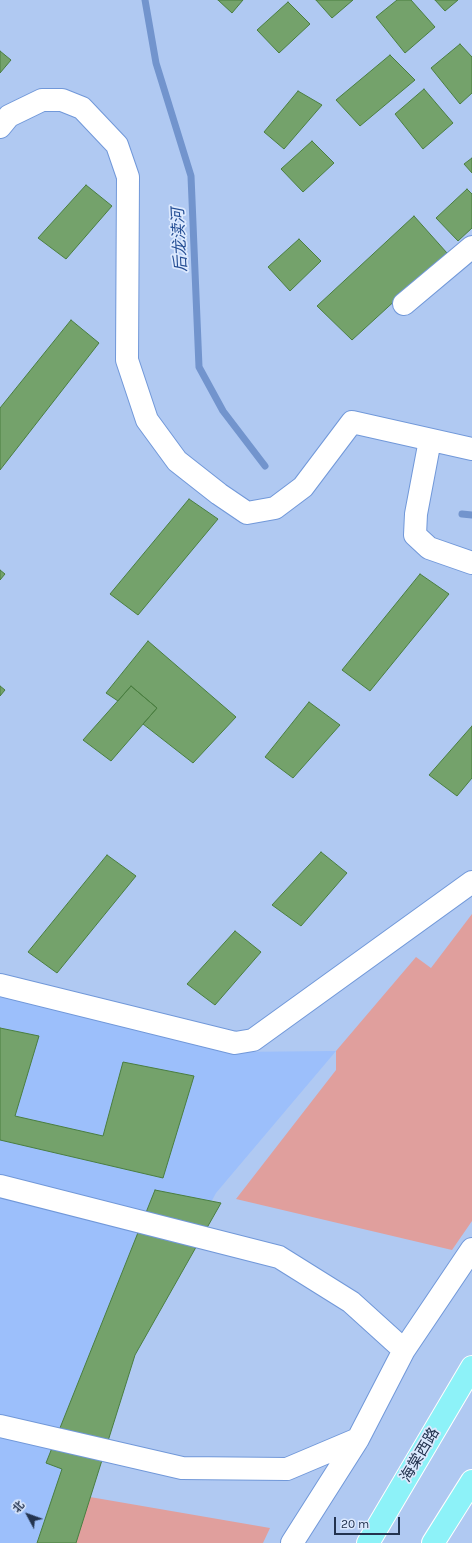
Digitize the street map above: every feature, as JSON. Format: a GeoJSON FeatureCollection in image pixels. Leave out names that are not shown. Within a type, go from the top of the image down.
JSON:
{"type":"FeatureCollection","features":[{"type":"Feature","properties":{"kind":"main road","name":"海棠西路"},"geometry":{"type":"LineString","coordinates":[[368,1543],[472,1367]]}},
{"type":"Feature","properties":{"kind":"main road"},"geometry":{"type":"LineString","coordinates":[[433,1543],[472,1481]]}},
{"type":"Feature","properties":{"kind":"street"},"geometry":{"type":"LineString","coordinates":[[0,127],[9,116],[42,100],[62,100],[82,108],[117,145],[128,178],[127,360],[147,420],[177,461],[219,494],[247,513],[275,508],[303,487],[352,422],[472,449]]}},
{"type":"Feature","properties":{"kind":"street"},"geometry":{"type":"LineString","coordinates":[[404,304],[472,247]]}},
{"type":"Feature","properties":{"kind":"street"},"geometry":{"type":"LineString","coordinates":[[430,440],[416,514],[415,535],[429,548],[472,563]]}},
{"type":"Feature","properties":{"kind":"street"},"geometry":{"type":"LineString","coordinates":[[0,985],[236,1043],[253,1040],[472,882]]}},
{"type":"Feature","properties":{"kind":"street"},"geometry":{"type":"LineString","coordinates":[[0,1186],[279,1257],[351,1302],[404,1350]]}},
{"type":"Feature","properties":{"kind":"street"},"geometry":{"type":"LineString","coordinates":[[292,1543],[358,1439],[404,1350],[472,1249]]}},
{"type":"Feature","properties":{"kind":"street"},"geometry":{"type":"LineString","coordinates":[[0,1426],[182,1468],[287,1469],[358,1439]]}},
{"type":"Feature","properties":{"kind":"shaded area"},"geometry":{"type":"Polygon","coordinates":[[[472,914],[472,1221],[452,1250],[236,1199],[336,1070],[336,1051],[416,957],[431,968],[472,914]]]}},
{"type":"Feature","properties":{"kind":"shaded area"},"geometry":{"type":"Polygon","coordinates":[[[0,995],[231,1052],[336,1051],[216,1193],[143,1328],[76,1543],[0,1543],[0,995]]]}},
{"type":"Feature","properties":{"kind":"shaded area"},"geometry":{"type":"Polygon","coordinates":[[[90,1497],[270,1528],[263,1543],[76,1543],[90,1497]]]}},
{"type":"Feature","properties":{"kind":"building"},"geometry":{"type":"Polygon","coordinates":[[[218,0],[243,0],[232,13],[218,0]]]}},
{"type":"Feature","properties":{"kind":"building"},"geometry":{"type":"Polygon","coordinates":[[[316,0],[353,0],[332,18],[316,0]]]}},
{"type":"Feature","properties":{"kind":"building"},"geometry":{"type":"Polygon","coordinates":[[[397,0],[411,0],[435,27],[405,53],[376,17],[397,0]]]}},
{"type":"Feature","properties":{"kind":"building"},"geometry":{"type":"Polygon","coordinates":[[[435,0],[458,0],[445,11],[435,0]]]}},
{"type":"Feature","properties":{"kind":"building"},"geometry":{"type":"Polygon","coordinates":[[[288,2],[310,24],[279,53],[257,30],[288,2]]]}},
{"type":"Feature","properties":{"kind":"building"},"geometry":{"type":"Polygon","coordinates":[[[460,44],[472,57],[472,93],[460,104],[431,68],[460,44]]]}},
{"type":"Feature","properties":{"kind":"building"},"geometry":{"type":"Polygon","coordinates":[[[0,51],[11,60],[0,73],[0,51]]]}},
{"type":"Feature","properties":{"kind":"building"},"geometry":{"type":"Polygon","coordinates":[[[390,55],[415,80],[360,126],[336,100],[390,55]]]}},
{"type":"Feature","properties":{"kind":"building"},"geometry":{"type":"Polygon","coordinates":[[[424,89],[453,123],[423,149],[395,114],[424,89]]]}},
{"type":"Feature","properties":{"kind":"building"},"geometry":{"type":"Polygon","coordinates":[[[298,91],[322,105],[284,149],[264,132],[298,91]]]}},
{"type":"Feature","properties":{"kind":"building"},"geometry":{"type":"Polygon","coordinates":[[[312,141],[334,163],[303,192],[281,169],[312,141]]]}},
{"type":"Feature","properties":{"kind":"building"},"geometry":{"type":"Polygon","coordinates":[[[472,158],[472,173],[464,164],[472,158]]]}},
{"type":"Feature","properties":{"kind":"building"},"geometry":{"type":"Polygon","coordinates":[[[86,185],[112,206],[66,259],[38,238],[86,185]]]}},
{"type":"Feature","properties":{"kind":"building"},"geometry":{"type":"Polygon","coordinates":[[[467,189],[472,194],[472,228],[458,241],[436,218],[467,189]]]}},
{"type":"Feature","properties":{"kind":"building"},"geometry":{"type":"Polygon","coordinates":[[[414,216],[447,253],[352,340],[317,306],[414,216]]]}},
{"type":"Feature","properties":{"kind":"building"},"geometry":{"type":"Polygon","coordinates":[[[299,239],[321,261],[290,291],[268,267],[299,239]]]}},
{"type":"Feature","properties":{"kind":"building"},"geometry":{"type":"Polygon","coordinates":[[[71,320],[99,343],[0,470],[0,408],[71,320]]]}},
{"type":"Feature","properties":{"kind":"building"},"geometry":{"type":"Polygon","coordinates":[[[189,499],[218,519],[138,615],[110,594],[189,499]]]}},
{"type":"Feature","properties":{"kind":"building"},"geometry":{"type":"Polygon","coordinates":[[[0,570],[5,574],[0,580],[0,570]]]}},
{"type":"Feature","properties":{"kind":"building"},"geometry":{"type":"Polygon","coordinates":[[[420,574],[449,594],[370,691],[342,670],[420,574]]]}},
{"type":"Feature","properties":{"kind":"building"},"geometry":{"type":"Polygon","coordinates":[[[148,641],[236,717],[193,763],[143,724],[157,708],[131,686],[118,701],[106,693],[148,641]]]}},
{"type":"Feature","properties":{"kind":"building"},"geometry":{"type":"Polygon","coordinates":[[[0,686],[5,690],[0,696],[0,686]]]}},
{"type":"Feature","properties":{"kind":"building"},"geometry":{"type":"Polygon","coordinates":[[[131,686],[157,708],[111,761],[83,740],[131,686]]]}},
{"type":"Feature","properties":{"kind":"building"},"geometry":{"type":"Polygon","coordinates":[[[309,702],[340,725],[293,778],[265,757],[309,702]]]}},
{"type":"Feature","properties":{"kind":"building"},"geometry":{"type":"Polygon","coordinates":[[[472,726],[472,778],[457,796],[429,775],[472,726]]]}},
{"type":"Feature","properties":{"kind":"building"},"geometry":{"type":"Polygon","coordinates":[[[321,852],[347,873],[301,926],[272,905],[321,852]]]}},
{"type":"Feature","properties":{"kind":"building"},"geometry":{"type":"Polygon","coordinates":[[[107,855],[136,876],[57,973],[28,952],[107,855]]]}},
{"type":"Feature","properties":{"kind":"building"},"geometry":{"type":"Polygon","coordinates":[[[235,931],[261,952],[215,1005],[187,984],[235,931]]]}},
{"type":"Feature","properties":{"kind":"building"},"geometry":{"type":"Polygon","coordinates":[[[0,1028],[39,1036],[15,1116],[103,1136],[123,1062],[194,1076],[163,1178],[0,1140],[0,1028]]]}},
{"type":"Feature","properties":{"kind":"building"},"geometry":{"type":"Polygon","coordinates":[[[155,1190],[221,1203],[135,1355],[76,1543],[37,1543],[62,1469],[46,1463],[155,1190]]]}},
{"type":"Feature","properties":{"kind":"waterway","name":"后龙渎河"},"geometry":{"type":"LineString","coordinates":[[145,0],[156,63],[191,176],[199,367],[223,411],[265,466]]}},
{"type":"Feature","properties":{"kind":"waterway","name":"后龙渎河"},"geometry":{"type":"LineString","coordinates":[[462,514],[472,515]]}}]}
